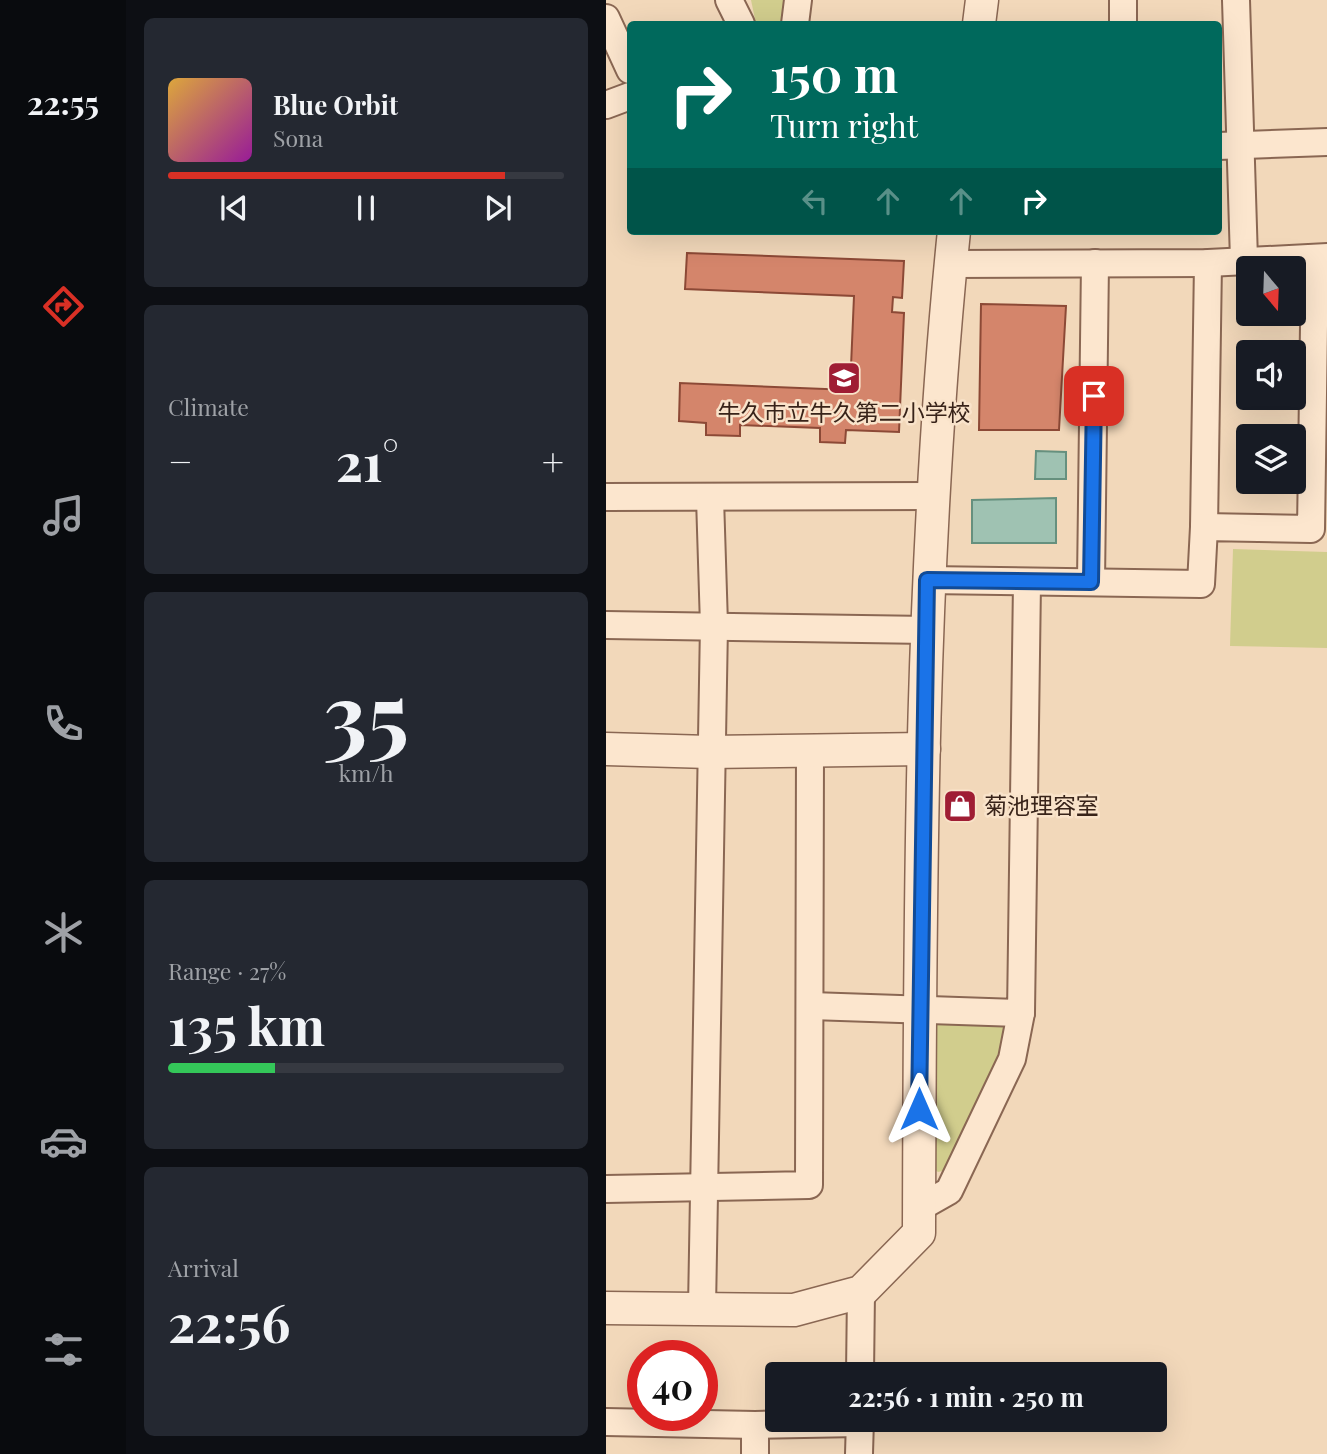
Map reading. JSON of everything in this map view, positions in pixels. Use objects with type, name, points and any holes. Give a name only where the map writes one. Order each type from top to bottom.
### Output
[{"type":"street","points":[[729,0],[740,21]]},
{"type":"street","points":[[795,21],[798,0]]},
{"type":"street","points":[[979,21],[982,0]]},
{"type":"street","points":[[1123,0],[1123,21]]},
{"type":"street","points":[[1236,0],[1229,146],[1243,256]]},
{"type":"street","points":[[606,18],[627,64]]},
{"type":"street","points":[[606,105],[627,97]]},
{"type":"street","points":[[1229,146],[1328,142]]},
{"type":"street","points":[[606,1308],[794,1310],[861,1292],[919,1233],[918,1010],[927,580],[931,496],[954,235]]},
{"type":"street","points":[[1204,527],[1319,529],[1321,258]]},
{"type":"street","points":[[950,264],[1236,261]]},
{"type":"street","points":[[1091,582],[1095,263]]},
{"type":"street","points":[[927,580],[1201,584],[1208,263]]},
{"type":"street","points":[[606,496],[931,496]]},
{"type":"street","points":[[702,1308],[709,752],[714,625],[710,498]]},
{"type":"street","points":[[919,1208],[950,1191],[1008,1069],[1021,1013],[1027,583]]},
{"type":"street","points":[[606,625],[928,630]]},
{"type":"street","points":[[606,770],[606,749],[709,752],[924,749]]},
{"type":"street","points":[[606,1189],[809,1185],[810,750]]},
{"type":"street","points":[[811,1006],[1021,1013]]},
{"type":"street","points":[[860,1362],[861,1292]]},
{"type":"street","points":[[606,1422],[765,1425]]},
{"type":"street","points":[[755,1425],[755,1454]]},
{"type":"street","points":[[859,1454],[860,1432]]},
{"type":"shaded area","points":[[751,0],[787,0],[784,21],[755,21]]},
{"type":"shaded area","points":[[1036,451],[1066,452],[1066,479],[1035,479]]},
{"type":"shaded area","points":[[1056,498],[1056,543],[972,543],[972,500]]},
{"type":"shaded area","points":[[1233,549],[1327,552],[1327,648],[1230,646]]},
{"type":"shaded area","points":[[940,1015],[1002,1017],[1008,1032],[1008,1042],[947,1170],[938,1172],[931,1167],[933,1029]]},
{"type":"building","points":[[687,253],[904,261],[902,298],[893,297],[892,312],[904,313],[899,432],[846,430],[845,443],[820,442],[820,428],[740,425],[740,436],[706,435],[706,423],[679,421],[680,383],[850,390],[854,296],[685,289]]},
{"type":"building","points":[[981,304],[1066,306],[1059,430],[979,430]]},
{"type":"place","name":"牛久市立牛久第二小学校","points":[[844,378]]},
{"type":"place","name":"菊池理容室","points":[[960,806]]},
{"type":"route","points":[[919,1109],[918,1010],[927,580],[1091,582],[1094,396]]}]
